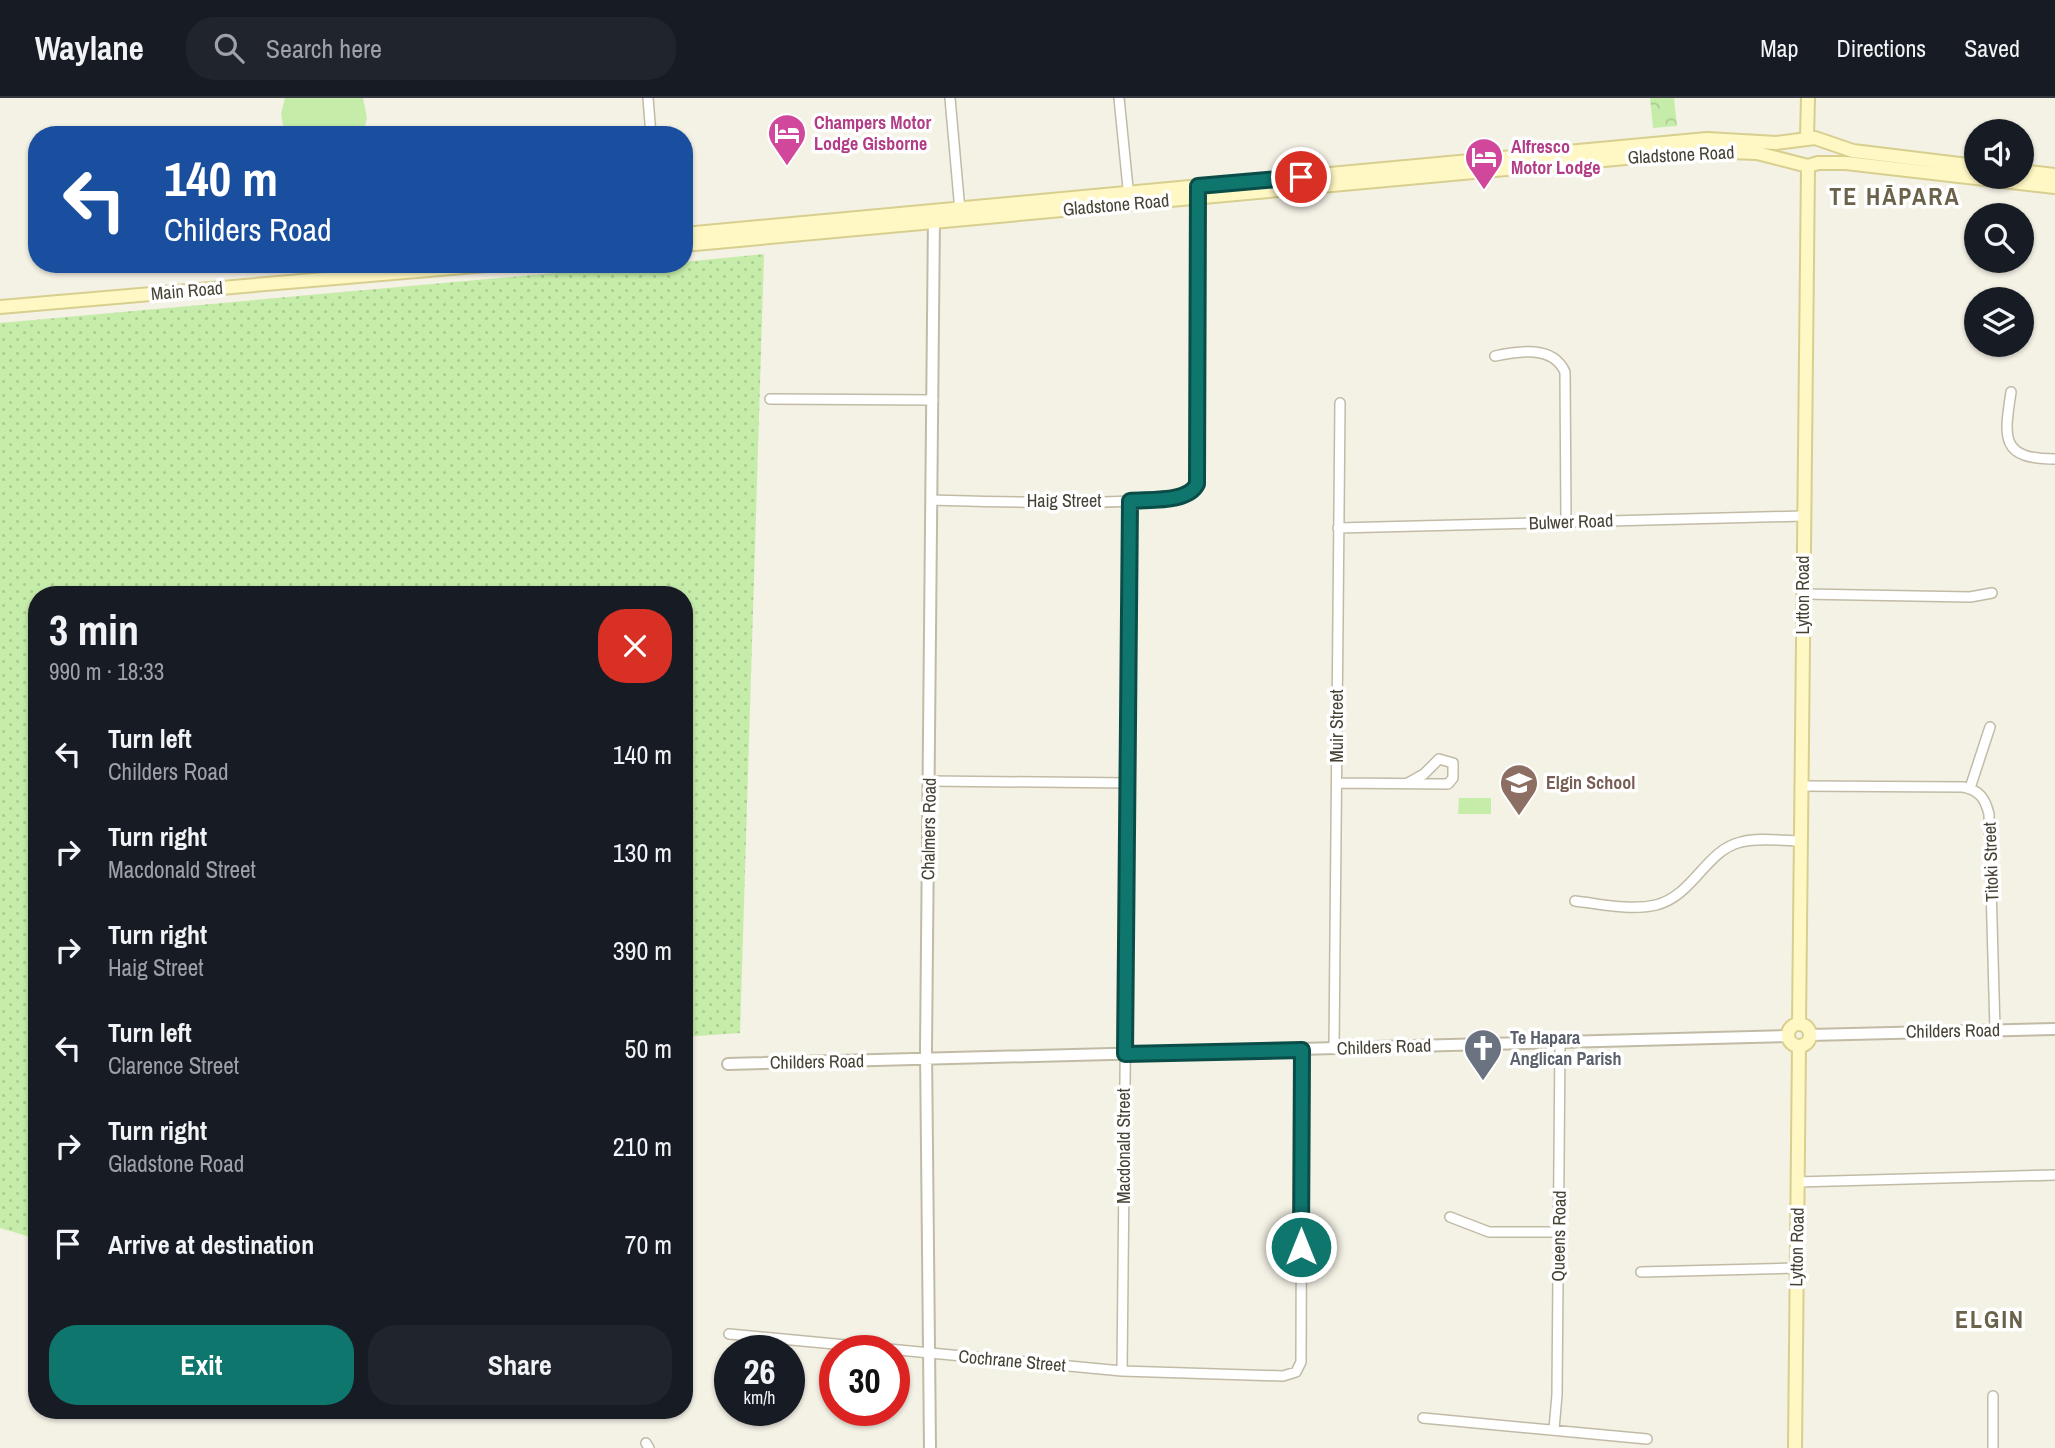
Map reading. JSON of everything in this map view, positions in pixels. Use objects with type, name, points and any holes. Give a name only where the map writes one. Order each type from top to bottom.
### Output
[{"type":"main road","points":[[1808,98],[1808,139],[1794,151],[1808,164],[1824,152],[1808,139]]},
{"type":"main road","name":"Gladstone Road","points":[[1199,192],[1707,139],[1766,143],[1808,139],[1861,153],[1964,165]]},
{"type":"main road","name":"Gladstone Road","points":[[693,233],[961,214],[1701,151],[1740,151],[1808,164],[2055,187]]},
{"type":"main road","name":"Lytton Road","points":[[1799,1024],[1808,164]]},
{"type":"main road","points":[[2034,173],[2055,175]]},
{"type":"main road","name":"Gladstone Road","points":[[693,244],[934,216]]},
{"type":"main road","name":"Main Road","points":[[0,307],[397,273]]},
{"type":"main road","points":[[1799,1024],[1808,1029],[1810,1035],[1807,1043],[1799,1046],[1790,1042],[1787,1036],[1788,1029],[1799,1024]]},
{"type":"main road","name":"Lytton Road","points":[[1795,1448],[1799,1046]]},
{"type":"street","points":[[648,98],[650,126]]},
{"type":"street","points":[[950,98],[961,214]]},
{"type":"street","points":[[1119,98],[1129,198]]},
{"type":"street","name":"Haig Street","points":[[932,500],[1130,501],[1175,497],[1194,490],[1198,478],[1199,192]]},
{"type":"street","name":"Chalmers Road","points":[[930,1448],[926,1060],[934,216]]},
{"type":"street","points":[[1494,356],[1514,352],[1544,353],[1553,356],[1565,372],[1566,522]]},
{"type":"street","points":[[2011,392],[2006,426],[2012,448],[2023,457],[2055,459]]},
{"type":"street","points":[[770,399],[933,400]]},
{"type":"street","name":"Muir Street","points":[[1334,1049],[1340,403]]},
{"type":"street","name":"Macdonald Street","points":[[1122,1371],[1130,501]]},
{"type":"street","name":"Bulwer Road","points":[[1338,528],[1803,516]]},
{"type":"street","points":[[1803,594],[1970,597],[1992,593]]},
{"type":"street","points":[[1801,786],[1970,788],[1990,727]]},
{"type":"street","points":[[1337,783],[1448,784],[1453,778],[1453,763],[1439,759],[1424,774],[1408,783]]},
{"type":"street","points":[[929,781],[1129,783]]},
{"type":"street","name":"Titoki Street","points":[[1970,788],[1984,799],[1989,814],[1996,1030]]},
{"type":"street","points":[[1575,901],[1633,906],[1657,905],[1679,894],[1732,845],[1751,841],[1801,841]]},
{"type":"street","name":"Childers Road","points":[[1810,1035],[2055,1029]]},
{"type":"street","name":"Childers Road","points":[[728,1064],[1787,1036]]},
{"type":"street","name":"Queens Road","points":[[1554,1429],[1560,1042]]},
{"type":"street","name":"Cochrane Street","points":[[729,1334],[1122,1371],[1283,1376],[1296,1372],[1301,1362],[1302,1050]]},
{"type":"street","points":[[1797,1182],[2055,1175]]},
{"type":"street","points":[[1450,1217],[1489,1232],[1559,1232]]},
{"type":"street","points":[[1641,1272],[1796,1268]]},
{"type":"street","points":[[1993,1396],[1993,1448]]},
{"type":"street","points":[[1423,1418],[1647,1439]]},
{"type":"green space","points":[[285,98],[363,98],[367,118],[365,126],[283,126],[281,114]]},
{"type":"green space","points":[[1650,98],[1674,98],[1677,126],[1653,128]]},
{"type":"green space","points":[[764,254],[740,1033],[693,1036],[693,586],[28,586],[28,1236],[0,1228],[0,323],[555,273],[693,273],[693,261]]},
{"type":"green space","points":[[1459,798],[1491,798],[1491,814],[1458,814]]},
{"type":"place","name":"Champers Motor Lodge Gisborne","points":[[787,167]]},
{"type":"place","name":"Alfresco Motor Lodge","points":[[1484,191]]},
{"type":"place","name":"Elgin School","points":[[1519,817]]},
{"type":"place","name":"Te Hapara Anglican Parish","points":[[1483,1082]]},
{"type":"district","name":"TE HĀPARA","points":[[1895,197]]},
{"type":"district","name":"ELGIN","points":[[1990,1320]]},
{"type":"route","points":[[1301,177],[1198,186],[1197,484],[1191,493],[1184,495],[1130,501],[1125,1054],[1302,1050],[1301,1247]]}]
